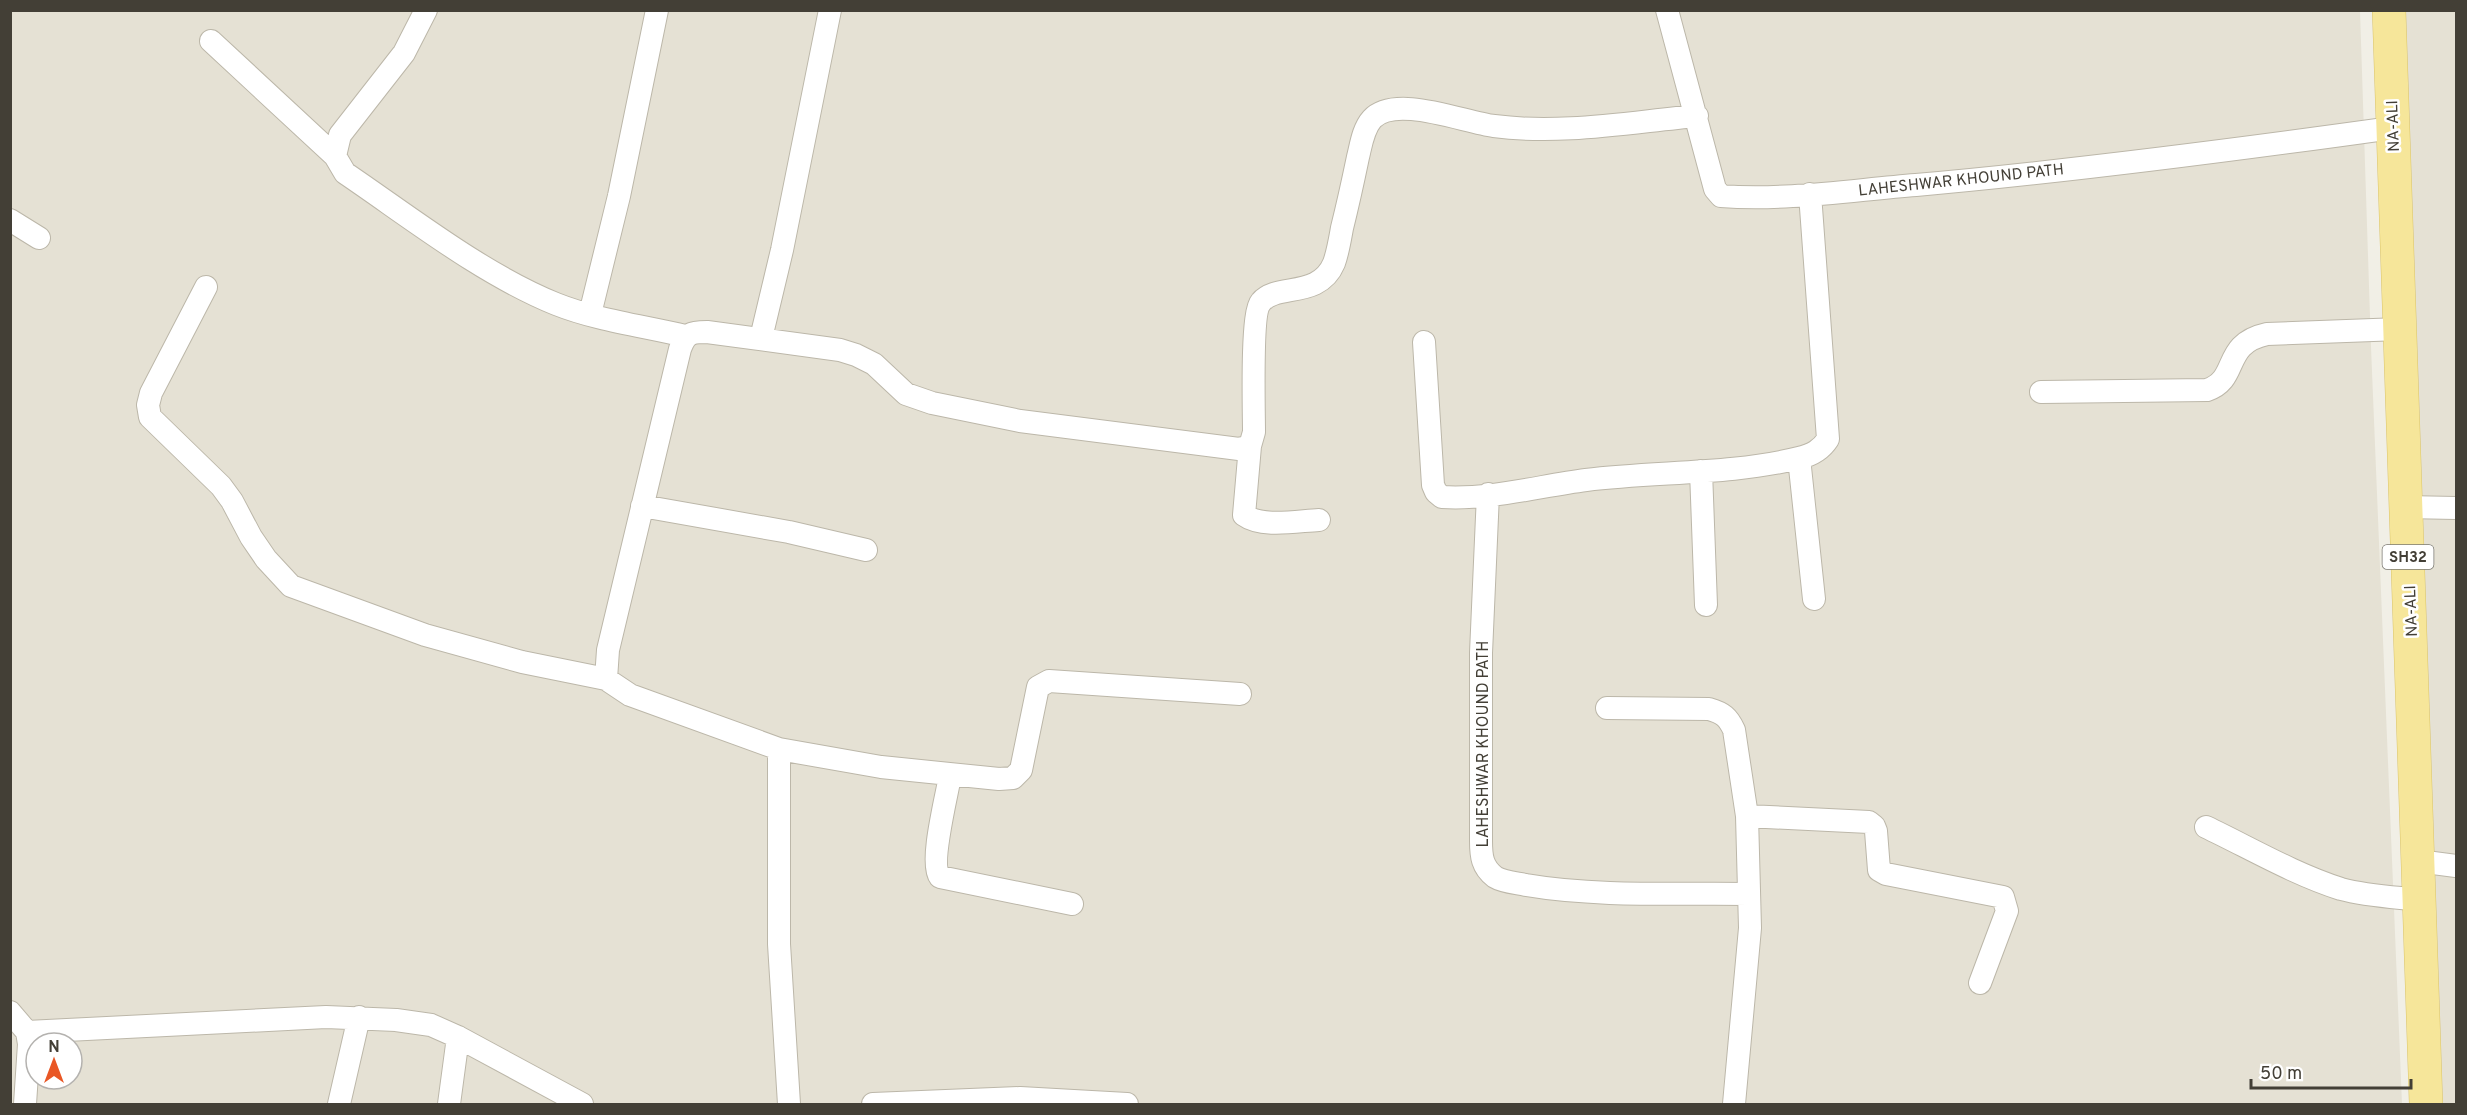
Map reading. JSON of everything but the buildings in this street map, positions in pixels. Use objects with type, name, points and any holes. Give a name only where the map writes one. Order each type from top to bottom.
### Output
[{"type":"main road","name":"NA-ALI","points":[[2389,10],[2426,1104]]},
{"type":"street","points":[[335,156],[340,135],[404,53],[426,10]]},
{"type":"street","points":[[590,314],[619,196],[657,10]]},
{"type":"street","points":[[761,338],[782,250],[830,10]]},
{"type":"street","points":[[1319,520],[1262,522],[1250,520],[1244,516],[1250,446],[1254,432],[1257,310],[1260,303],[1268,296],[1308,287],[1317,283],[1329,271],[1338,248],[1362,138],[1370,120],[1385,110],[1406,108],[1494,126],[1549,129],[1697,116],[1667,10]]},
{"type":"street","points":[[211,40],[335,156],[338,165],[345,173],[481,265],[556,304],[685,336]]},
{"type":"street","name":"LAHESHWAR KHOUND PATH","points":[[1697,116],[1715,189],[1721,196],[1739,197],[1810,194],[2008,176],[2392,128]]},
{"type":"street","points":[[1424,342],[1433,485],[1442,497],[1488,494],[1587,480],[1765,465],[1799,458],[1822,448],[1828,439],[1810,194]]},
{"type":"street","points":[[10,220],[39,238]]},
{"type":"street","points":[[206,287],[151,393],[148,405],[150,417],[221,486],[232,501],[250,537],[277,574],[291,586],[425,635],[522,662],[606,679],[630,695],[779,749],[881,768],[950,776],[1013,778],[1021,770],[1038,687],[1049,681],[1240,694]]},
{"type":"street","points":[[2041,392],[2207,390],[2222,382],[2242,344],[2249,339],[2267,334],[2400,330]]},
{"type":"street","points":[[606,679],[608,650],[680,349],[685,336],[692,332],[761,338],[856,355],[874,364],[906,394],[962,410],[1020,421],[1206,447],[1239,449],[1250,446]]},
{"type":"street","points":[[1799,458],[1814,598]]},
{"type":"street","points":[[1701,471],[1706,604]]},
{"type":"street","name":"LAHESHWAR KHOUND PATH","points":[[1488,494],[1481,653],[1481,856],[1485,867],[1497,879],[1550,889],[1584,892],[1749,894]]},
{"type":"street","points":[[642,506],[789,532],[866,550]]},
{"type":"street","points":[[2405,507],[2457,508]]},
{"type":"street","points":[[1607,708],[1709,709],[1722,713],[1729,719],[1734,730],[1747,816],[1749,894],[1748,964],[1734,1104]]},
{"type":"street","points":[[779,749],[779,944],[789,1104]]},
{"type":"street","points":[[950,776],[936,857],[936,873],[940,877],[1072,904]]},
{"type":"street","points":[[1747,816],[1869,822],[1876,831],[1879,870],[1886,874],[2003,897],[2007,911],[1980,983]]},
{"type":"street","points":[[2206,827],[2319,881],[2342,889],[2378,896],[2420,900]]},
{"type":"street","points":[[2418,861],[2457,866]]},
{"type":"street","points":[[10,1012],[26,1031]]},
{"type":"street","points":[[49,1031],[359,1017],[396,1020],[431,1025],[458,1036],[582,1104]]},
{"type":"street","points":[[339,1104],[359,1017]]},
{"type":"street","points":[[449,1104],[458,1036]]},
{"type":"street","points":[[873,1104],[1020,1101],[1127,1104]]},
{"type":"shaded area","points":[[10,11],[2360,11],[2371,347],[2402,1104],[11,1104]]},
{"type":"shaded area","points":[[2394,11],[2456,11],[2456,1104],[2434,1104]]}]
